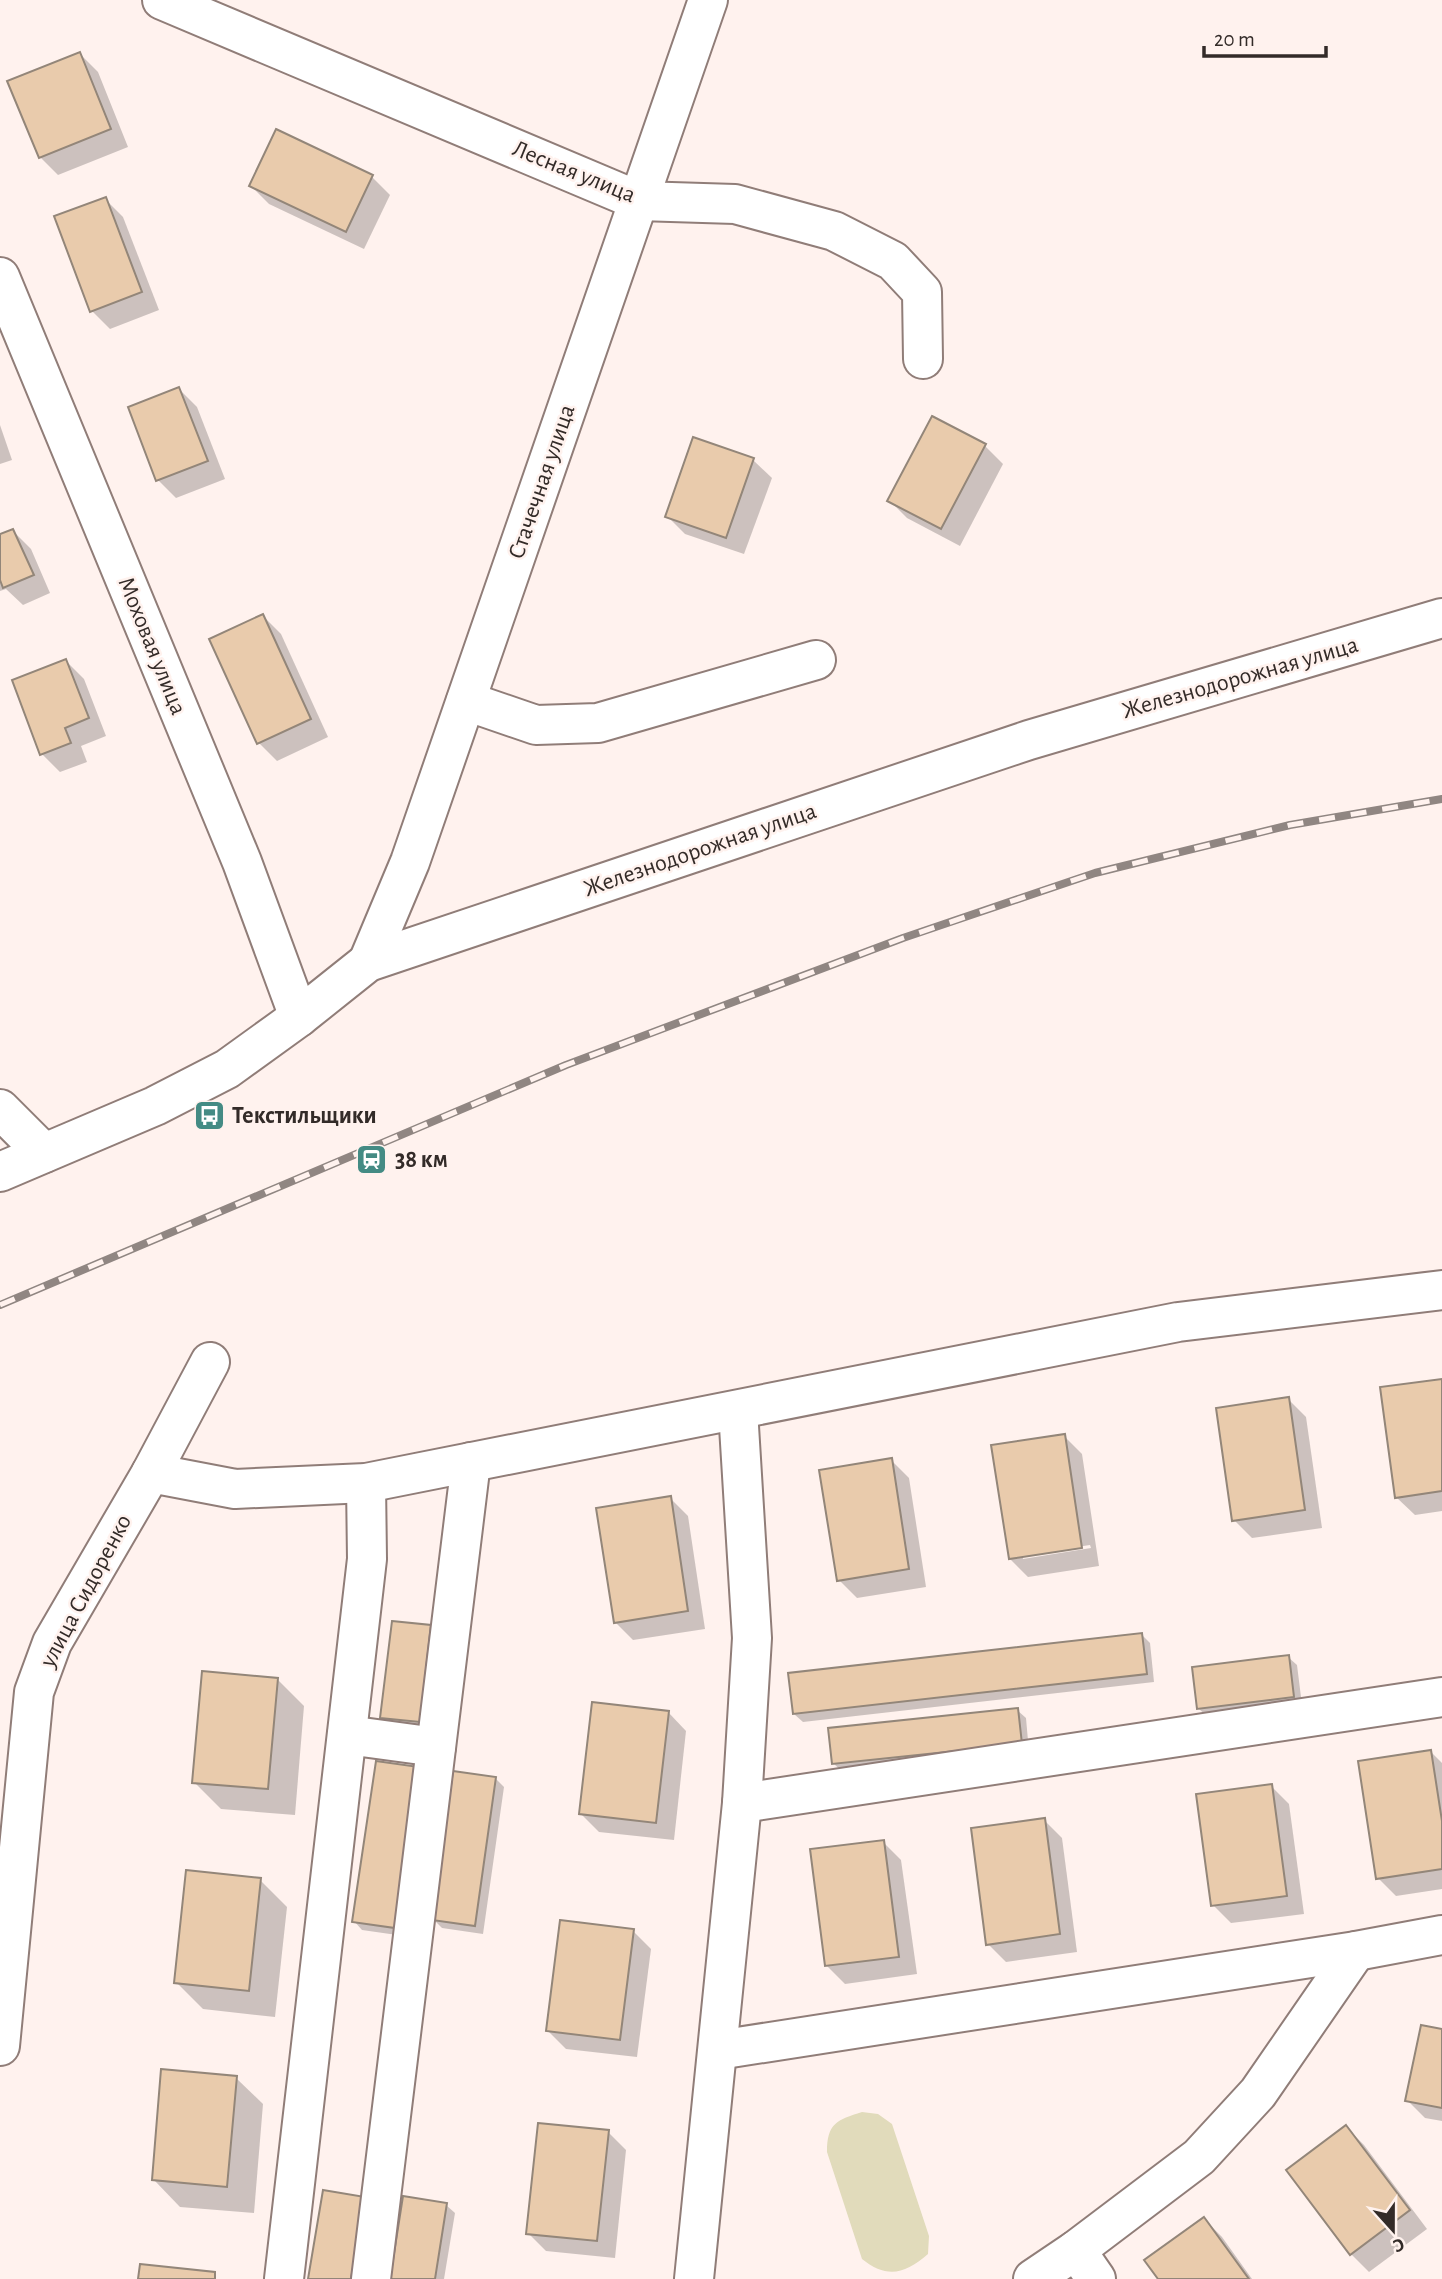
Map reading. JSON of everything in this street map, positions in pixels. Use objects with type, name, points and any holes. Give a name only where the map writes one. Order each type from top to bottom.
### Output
[{"type":"street","name":"Лесная улица","points":[[162,0],[639,201],[734,204],[834,231],[893,261],[922,292],[923,359]]},
{"type":"street","name":"Стачечная улица","points":[[368,962],[410,862],[708,0]]},
{"type":"street","name":"Моховая улица","points":[[0,277],[242,862],[299,1017]]},
{"type":"street","name":"Железнодорожная улица","points":[[0,1172],[155,1106],[227,1069],[299,1017],[368,962],[1029,740],[1442,618]]},
{"type":"street","points":[[466,701],[536,725],[598,723],[816,660]]},
{"type":"street","points":[[0,1109],[44,1153]]},
{"type":"street","points":[[151,1473],[235,1489],[366,1483],[1178,1322],[1442,1290]]},
{"type":"street","name":"улица Сидоренко","points":[[0,2046],[34,1692],[52,1643],[151,1473],[210,1362]]},
{"type":"street","points":[[694,2279],[742,1804],[752,1638],[738,1410]]},
{"type":"street","points":[[371,2279],[471,1462]]},
{"type":"street","points":[[284,2279],[367,1559],[366,1483]]},
{"type":"street","points":[[742,1804],[1442,1697]]},
{"type":"street","points":[[347,1735],[436,1747]]},
{"type":"street","points":[[718,2050],[1356,1951],[1442,1935]]},
{"type":"street","points":[[1033,2279],[1086,2264],[1199,2157],[1258,2093],[1356,1951]]},
{"type":"shaded area","points":[[862,2112],[878,2114],[892,2124],[929,2236],[928,2254],[904,2270],[896,2272],[880,2269],[862,2259],[827,2152],[829,2135],[835,2124]]},
{"type":"building","points":[[80,52],[111,129],[39,158],[7,81]]},
{"type":"building","points":[[276,129],[373,175],[346,232],[249,186]]},
{"type":"building","points":[[106,197],[142,292],[90,312],[54,216]]},
{"type":"building","points":[[179,387],[208,461],[156,481],[128,407]]},
{"type":"building","points":[[932,416],[986,444],[941,529],[887,501]]},
{"type":"building","points":[[693,437],[754,458],[726,538],[665,517]]},
{"type":"building","points":[[13,529],[34,575],[3,588],[0,580],[0,534]]},
{"type":"building","points":[[263,614],[311,719],[257,744],[209,639]]},
{"type":"building","points":[[66,659],[89,718],[65,728],[71,743],[40,755],[12,680]]},
{"type":"building","points":[[1442,1379],[1442,1491],[1395,1498],[1380,1387]]},
{"type":"building","points":[[1289,1397],[1305,1510],[1232,1521],[1216,1408]]},
{"type":"building","points":[[1065,1434],[1082,1548],[1009,1559],[991,1445]]},
{"type":"building","points":[[892,1458],[909,1569],[837,1581],[819,1470]]},
{"type":"building","points":[[671,1496],[688,1611],[614,1623],[596,1508]]},
{"type":"building","points":[[392,1621],[431,1625],[420,1722],[380,1718]]},
{"type":"building","points":[[1142,1633],[1147,1674],[793,1714],[788,1673]]},
{"type":"building","points":[[1289,1655],[1294,1697],[1197,1709],[1192,1667]]},
{"type":"building","points":[[202,1671],[278,1678],[268,1789],[192,1783]]},
{"type":"building","points":[[592,1702],[669,1711],[656,1823],[579,1814]]},
{"type":"building","points":[[1018,1708],[1022,1744],[832,1764],[828,1728]]},
{"type":"building","points":[[1431,1750],[1442,1821],[1442,1869],[1376,1879],[1358,1761]]},
{"type":"building","points":[[376,1761],[419,1767],[395,1928],[352,1922]]},
{"type":"building","points":[[453,1771],[496,1777],[475,1926],[432,1920]]},
{"type":"building","points":[[1272,1784],[1287,1896],[1211,1906],[1196,1794]]},
{"type":"building","points":[[1045,1818],[1060,1934],[986,1945],[971,1828]]},
{"type":"building","points":[[884,1840],[899,1957],[825,1966],[810,1849]]},
{"type":"building","points":[[186,1870],[261,1878],[249,1991],[174,1983]]},
{"type":"building","points":[[560,1920],[634,1929],[620,2040],[546,2031]]},
{"type":"building","points":[[1421,2025],[1442,2029],[1442,2108],[1405,2101]]},
{"type":"building","points":[[161,2069],[237,2076],[227,2187],[152,2180]]},
{"type":"building","points":[[538,2123],[609,2130],[597,2241],[526,2234]]},
{"type":"building","points":[[1346,2125],[1410,2210],[1350,2255],[1286,2170]]},
{"type":"building","points":[[323,2190],[365,2197],[351,2279],[308,2279]]},
{"type":"building","points":[[403,2196],[447,2203],[435,2279],[390,2279]]},
{"type":"building","points":[[1204,2217],[1249,2279],[1158,2279],[1144,2260]]},
{"type":"building","points":[[140,2264],[215,2272],[215,2279],[138,2279]]},
{"type":"railway","points":[[0,1305],[566,1065],[903,938],[1095,873],[1290,825],[1442,799]]},
{"type":"place","name":"Текстильщики","points":[[209,1116]]},
{"type":"place","name":"38 км","points":[[372,1160]]}]
